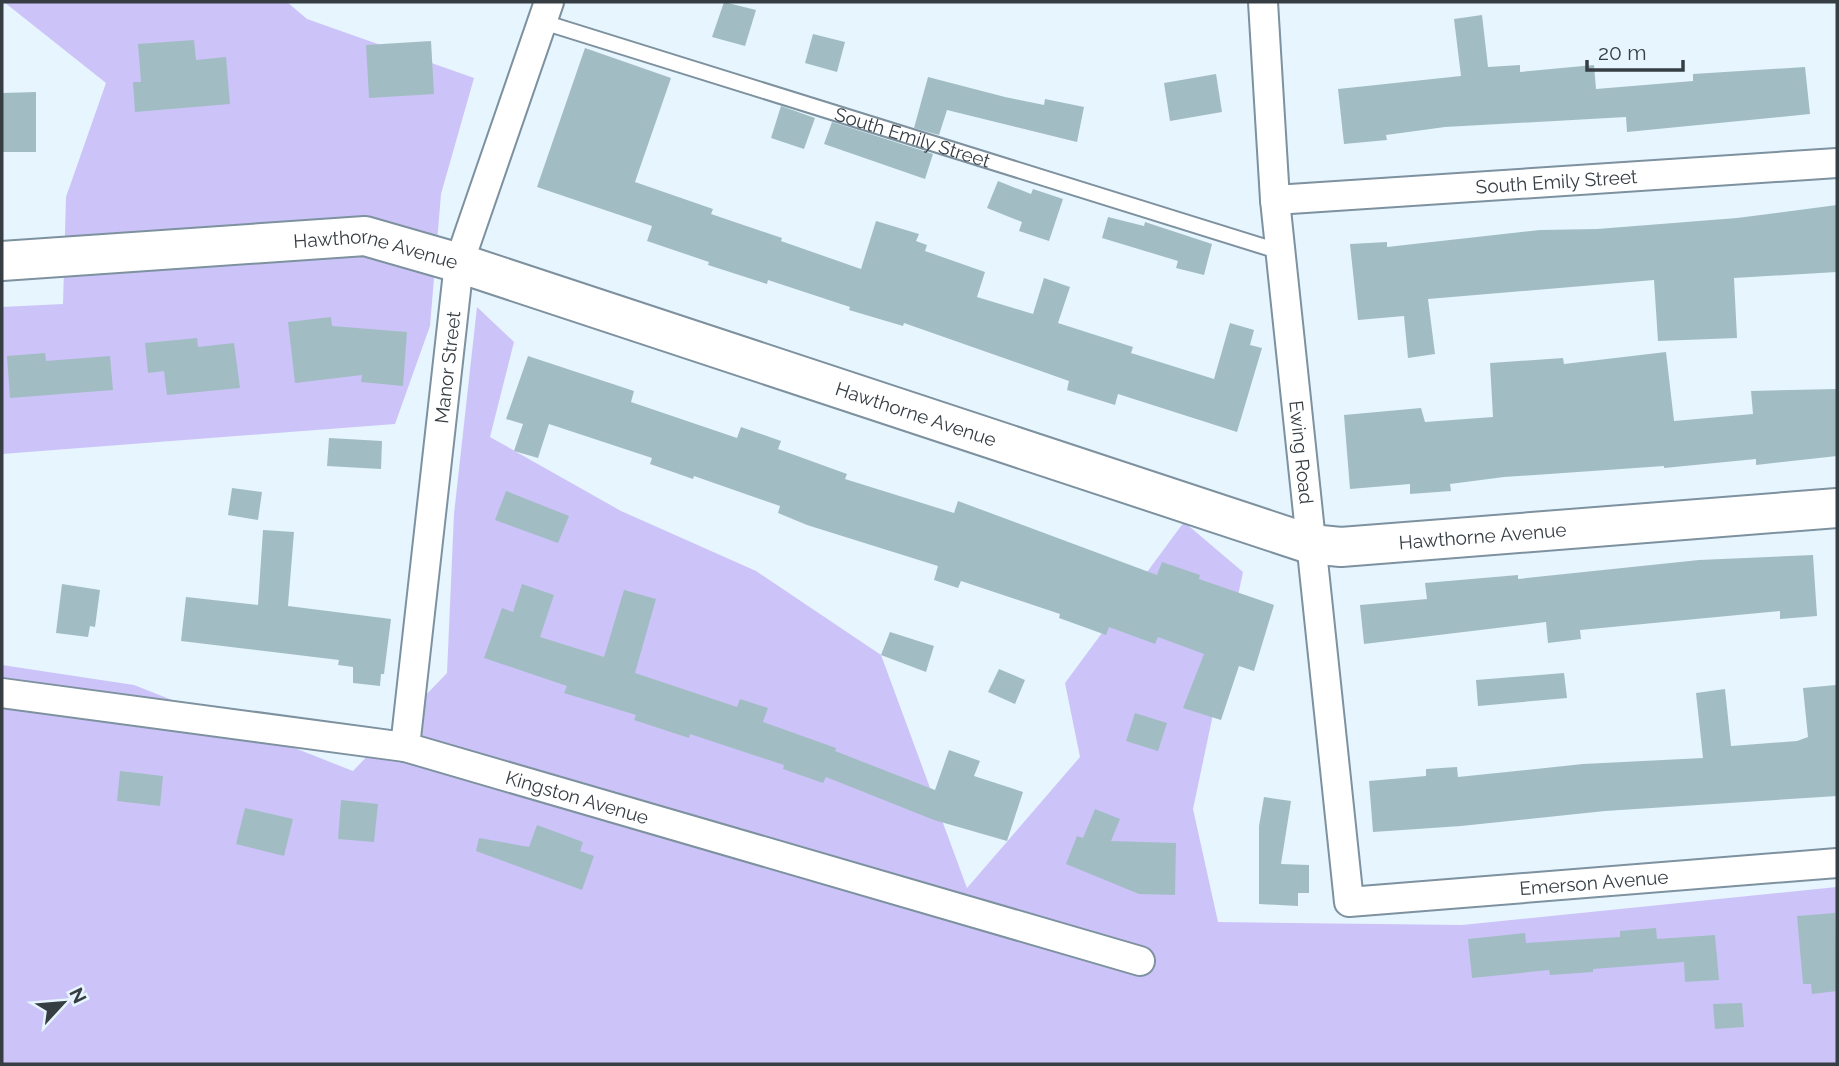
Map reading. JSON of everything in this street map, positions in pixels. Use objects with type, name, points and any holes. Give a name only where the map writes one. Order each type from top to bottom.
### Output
[{"type":"street","name":"Ewing Road","points":[[1263,2],[1275,200],[1349,902]]},
{"type":"street","name":"Manor Street","points":[[405,747],[459,263],[546,12]]},
{"type":"street","name":"South Emily Street","points":[[1275,200],[1837,163]]},
{"type":"street","name":"Hawthorne Avenue","points":[[2,261],[365,236],[459,263],[1310,544],[1341,547],[1837,508]]},
{"type":"street","name":"Kingston Avenue","points":[[2,693],[405,747],[1140,961]]},
{"type":"street","name":"Emerson Avenue","points":[[1349,902],[1837,863]]},
{"type":"lane","name":"South Emily Street","points":[[546,12],[1281,252]]},
{"type":"shaded area","points":[[4,2],[287,2],[307,19],[474,78],[441,194],[430,326],[395,424],[2,454],[2,307],[63,304],[66,197],[106,83]]},
{"type":"shaded area","points":[[477,307],[514,342],[490,437],[621,511],[756,571],[881,655],[967,888],[1080,757],[1065,683],[1184,522],[1243,572],[1193,809],[1218,922],[1462,925],[1837,887],[1837,1064],[2,1064],[2,665],[134,685],[353,771],[447,673],[454,514]]},
{"type":"building","points":[[724,2],[756,10],[745,46],[712,37]]},
{"type":"building","points":[[1482,15],[1488,67],[1520,65],[1520,72],[1594,65],[1596,89],[1693,81],[1693,74],[1805,67],[1810,114],[1627,132],[1626,117],[1445,127],[1386,135],[1387,140],[1344,144],[1338,89],[1461,76],[1454,19]]},
{"type":"building","points":[[813,34],[845,42],[837,72],[805,63]]},
{"type":"building","points":[[194,40],[196,60],[226,57],[230,104],[135,112],[133,82],[141,82],[138,44]]},
{"type":"building","points":[[431,41],[434,94],[369,98],[366,45]]},
{"type":"building","points":[[585,48],[671,78],[635,182],[713,209],[711,214],[861,269],[876,221],[919,234],[916,241],[927,245],[925,251],[985,272],[977,297],[1033,314],[1044,278],[1070,287],[1058,323],[1133,347],[1131,353],[1214,379],[1230,323],[1254,330],[1250,345],[1262,348],[1237,432],[1118,394],[1115,405],[1067,390],[1069,381],[904,323],[903,326],[849,310],[850,307],[768,280],[767,284],[708,265],[709,262],[647,241],[652,226],[537,187]]},
{"type":"building","points":[[1216,74],[1222,112],[1170,121],[1164,83]]},
{"type":"building","points":[[928,77],[1044,105],[1045,99],[1084,107],[1077,142],[947,110],[939,135],[914,128]]},
{"type":"building","points":[[36,92],[36,152],[2,152],[2,93]]},
{"type":"building","points":[[781,106],[815,118],[804,149],[771,138]]},
{"type":"building","points":[[832,122],[933,154],[925,179],[824,144]]},
{"type":"building","points":[[998,181],[1031,194],[1033,189],[1063,199],[1049,241],[1019,231],[1022,222],[987,208]]},
{"type":"building","points":[[1837,205],[1837,272],[1734,278],[1737,338],[1658,341],[1654,280],[1428,299],[1435,354],[1408,358],[1404,316],[1358,320],[1350,244],[1387,242],[1387,247],[1540,230],[1597,229],[1737,218]]},
{"type":"building","points":[[1108,217],[1144,226],[1145,222],[1212,244],[1204,275],[1176,268],[1178,261],[1102,238]]},
{"type":"building","points":[[331,317],[332,326],[407,332],[403,386],[361,382],[362,375],[295,383],[288,322]]},
{"type":"building","points":[[197,338],[198,347],[234,343],[240,388],[167,395],[164,371],[148,373],[145,343]]},
{"type":"building","points":[[1666,352],[1674,421],[1753,414],[1751,391],[1837,389],[1837,456],[1756,465],[1756,459],[1664,468],[1504,477],[1450,484],[1451,491],[1410,494],[1410,484],[1350,489],[1344,415],[1421,408],[1425,422],[1493,417],[1490,363],[1563,358],[1564,364]]},
{"type":"building","points":[[45,353],[46,361],[110,356],[113,390],[10,398],[7,356]]},
{"type":"building","points":[[528,356],[634,391],[631,402],[737,438],[741,427],[781,441],[778,449],[847,474],[845,479],[954,513],[958,501],[1157,575],[1162,562],[1200,575],[1199,579],[1274,605],[1254,671],[1239,666],[1221,720],[1183,708],[1204,654],[1158,637],[1155,644],[1109,627],[1106,635],[1059,618],[1060,614],[961,581],[958,588],[934,580],[938,566],[807,525],[778,513],[780,506],[694,476],[693,479],[650,464],[652,458],[549,424],[538,458],[514,451],[523,424],[506,419]]},
{"type":"building","points":[[329,438],[382,441],[381,469],[327,466]]},
{"type":"building","points":[[232,488],[262,492],[258,520],[228,515]]},
{"type":"building","points":[[506,491],[569,516],[558,543],[495,520]]},
{"type":"building","points":[[263,530],[294,532],[288,606],[391,619],[380,686],[353,683],[353,667],[338,665],[339,660],[181,641],[186,597],[258,605]]},
{"type":"building","points":[[1813,555],[1817,616],[1780,619],[1780,611],[1580,630],[1581,639],[1548,643],[1546,622],[1364,644],[1360,605],[1427,599],[1425,583],[1518,575],[1518,579],[1699,560]]},
{"type":"building","points":[[62,584],[100,590],[95,627],[90,626],[88,637],[56,633]]},
{"type":"building","points":[[522,584],[554,595],[540,637],[604,657],[624,590],[656,599],[635,673],[737,707],[740,699],[768,708],[763,722],[836,748],[835,751],[935,790],[949,750],[980,761],[974,776],[1023,792],[1007,841],[934,820],[826,777],[823,783],[783,769],[784,765],[690,734],[689,738],[634,720],[636,715],[564,693],[567,686],[484,658],[502,608],[513,612]]},
{"type":"building","points":[[890,632],[934,646],[926,672],[881,655]]},
{"type":"building","points":[[999,669],[1025,680],[1015,704],[988,692]]},
{"type":"building","points":[[1564,673],[1567,698],[1478,706],[1476,680]]},
{"type":"building","points":[[1836,685],[1837,796],[1605,811],[1373,832],[1369,781],[1426,776],[1426,769],[1457,767],[1458,777],[1583,764],[1703,758],[1696,693],[1725,689],[1731,746],[1797,741],[1808,737],[1803,688]]},
{"type":"building","points":[[1135,713],[1167,723],[1158,751],[1126,741]]},
{"type":"building","points":[[120,771],[163,776],[160,806],[117,801]]},
{"type":"building","points":[[1264,797],[1291,801],[1281,864],[1309,865],[1309,893],[1298,893],[1298,906],[1259,904],[1259,826]]},
{"type":"building","points":[[341,800],[378,804],[374,842],[338,839]]},
{"type":"building","points":[[245,808],[293,819],[284,856],[236,844]]},
{"type":"building","points":[[1095,809],[1120,819],[1111,841],[1176,843],[1175,895],[1139,894],[1066,864],[1077,836],[1083,838]]},
{"type":"building","points":[[537,825],[583,842],[580,851],[594,856],[582,890],[476,851],[479,838],[529,847]]},
{"type":"building","points":[[1835,913],[1837,991],[1812,994],[1811,984],[1803,984],[1797,916]]},
{"type":"building","points":[[1656,928],[1657,939],[1715,935],[1719,980],[1685,982],[1684,962],[1593,969],[1593,972],[1550,975],[1549,970],[1472,978],[1468,939],[1525,933],[1526,943],[1620,937],[1620,931]]},
{"type":"building","points":[[1742,1003],[1744,1027],[1715,1029],[1713,1004]]}]
